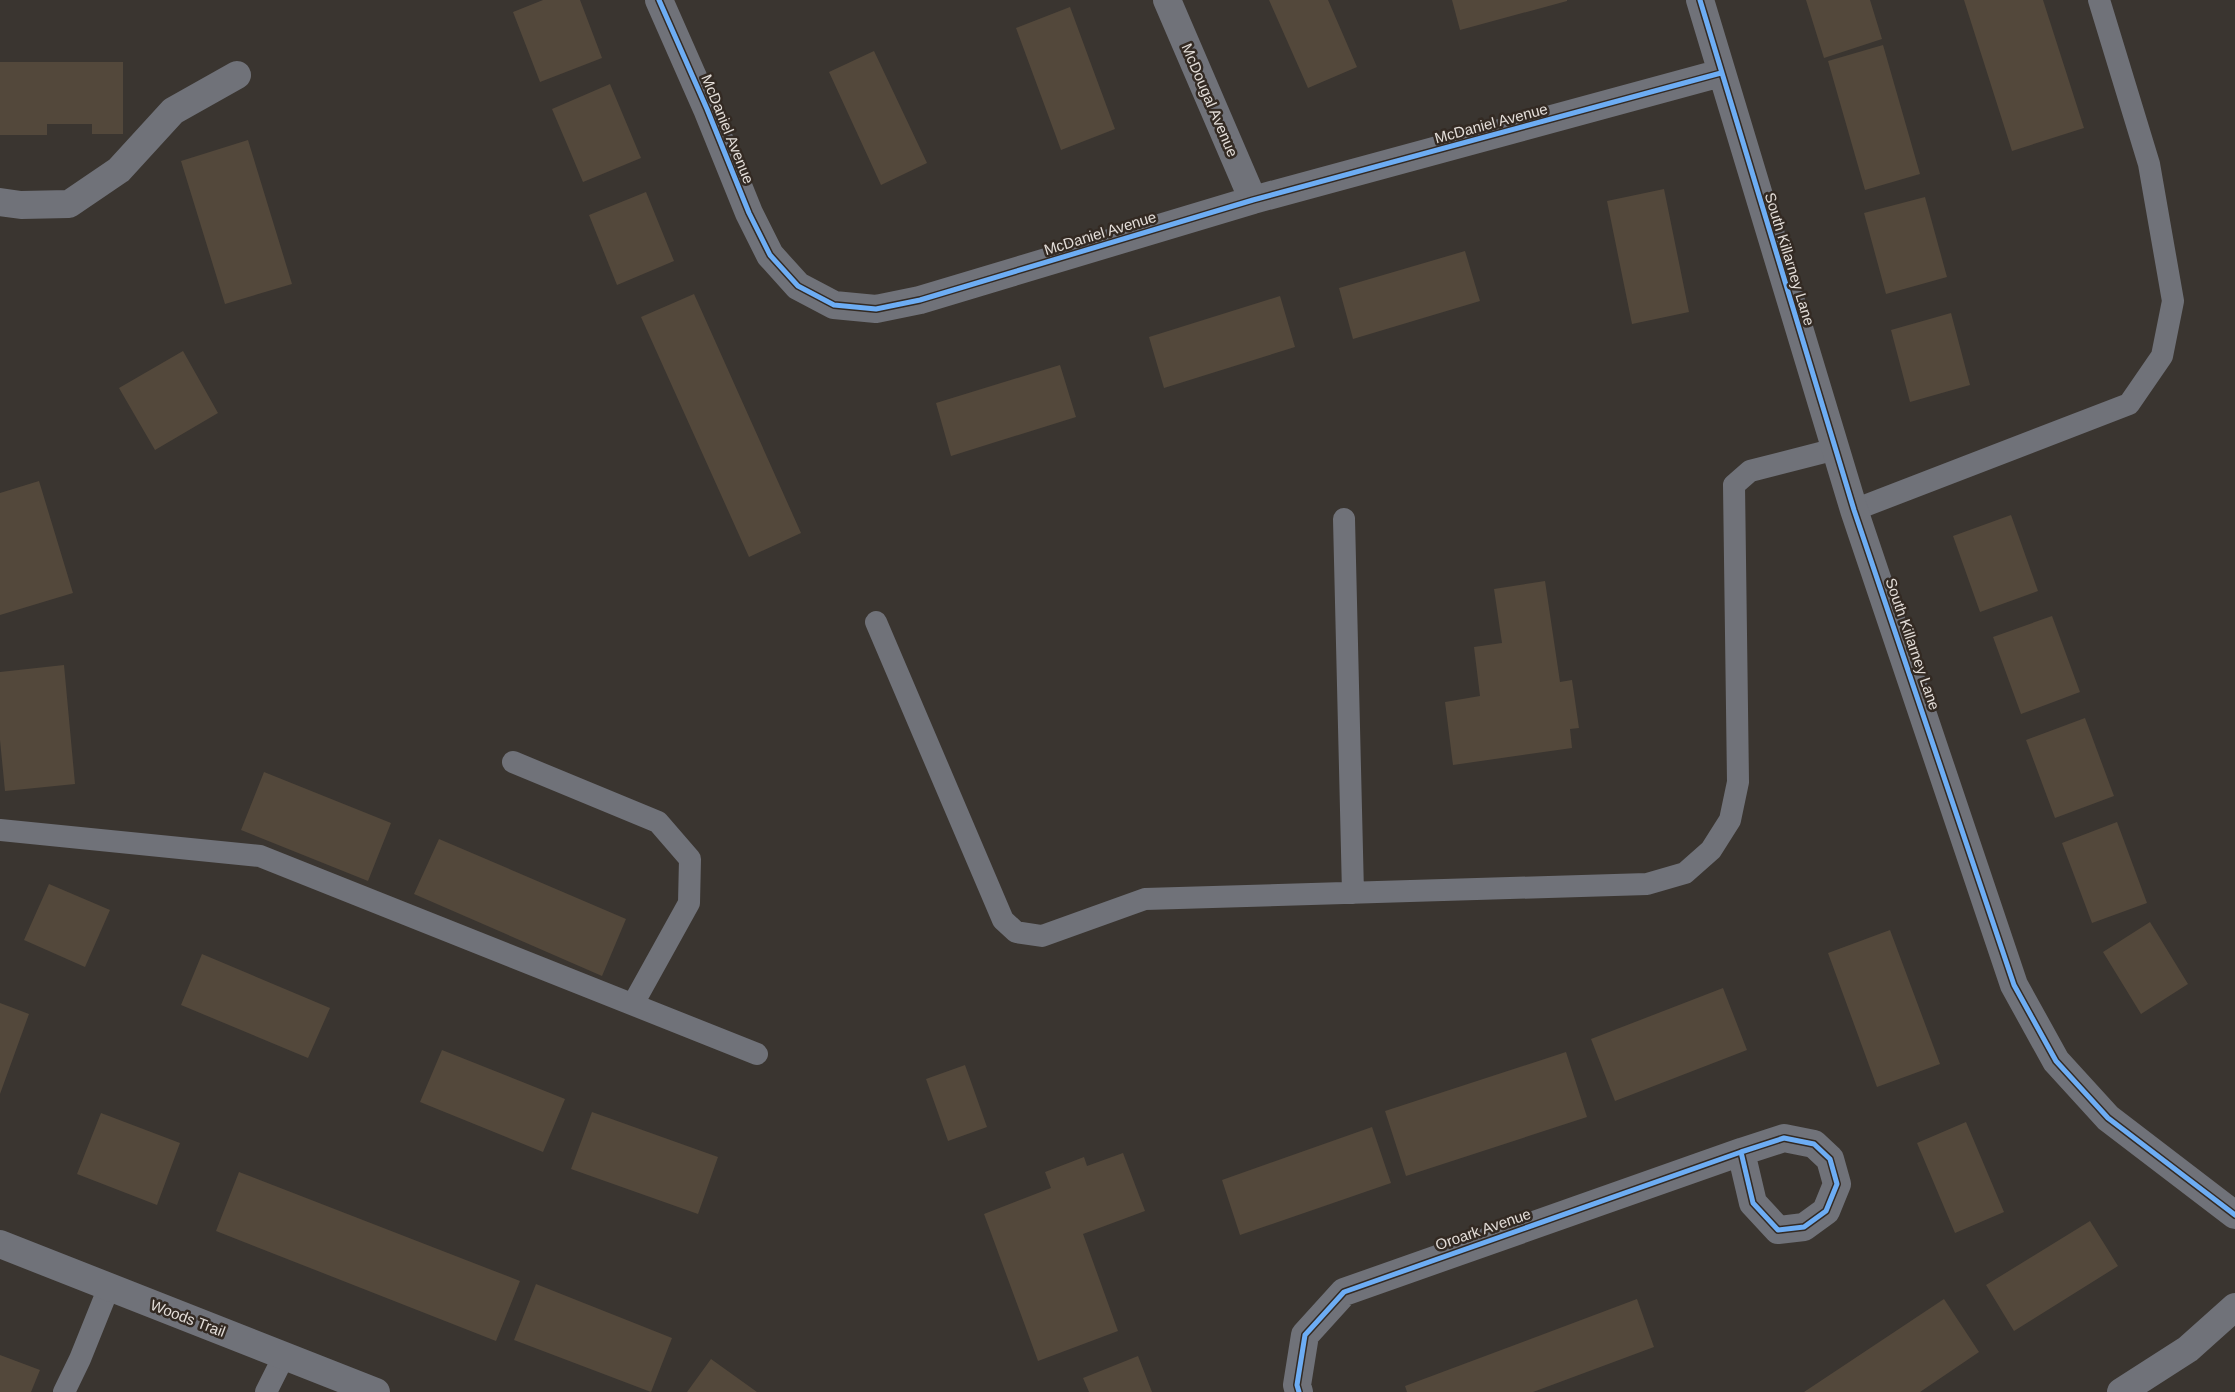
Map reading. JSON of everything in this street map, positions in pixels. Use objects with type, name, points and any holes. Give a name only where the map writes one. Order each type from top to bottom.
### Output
[{"type":"street","name":"McDaniel Avenue","points":[[659,0],[707,109],[749,213],[770,255],[798,286],[834,305],[876,309],[920,300],[1253,200],[1721,73]]},
{"type":"street","name":"McDougal Avenue","points":[[1167,0],[1253,200]]},
{"type":"street","name":"South Killarney Lane","points":[[1700,0],[1854,510],[2014,984],[2056,1061],[2108,1118],[2235,1215]]},
{"type":"street","points":[[0,202],[21,205],[69,204],[119,170],[173,111],[237,75]]},
{"type":"street","name":"Oroark Avenue","points":[[1299,1392],[1297,1385],[1305,1335],[1344,1292],[1741,1152]]},
{"type":"street","name":"Woods Trail","points":[[0,1244],[376,1392]]},
{"type":"street","points":[[2121,1392],[2188,1349],[2235,1307]]},
{"type":"lane","points":[[1854,510],[2129,404],[2162,356],[2173,300],[2149,164],[2099,0]]},
{"type":"lane","points":[[876,622],[1003,920],[1016,932],[1042,936],[1145,899],[1647,884],[1685,873],[1711,850],[1730,820],[1738,782],[1734,485],[1750,471],[1836,449]]},
{"type":"lane","points":[[1344,519],[1353,892]]},
{"type":"lane","points":[[513,762],[658,822],[690,859],[689,903],[633,1004]]},
{"type":"lane","points":[[0,830],[260,856],[757,1054]]},
{"type":"lane","points":[[64,1392],[80,1359],[108,1287]]},
{"type":"lane","points":[[266,1392],[284,1356]]},
{"type":"building","points":[[543,0],[580,0],[602,58],[540,82],[513,12]]},
{"type":"building","points":[[1269,0],[1328,0],[1357,67],[1308,88]]},
{"type":"building","points":[[1452,0],[1567,0],[1567,1],[1460,30]]},
{"type":"building","points":[[1806,0],[1870,0],[1882,39],[1824,58]]},
{"type":"building","points":[[1964,0],[2043,0],[2084,128],[2012,151]]},
{"type":"building","points":[[1070,7],[1115,129],[1061,150],[1016,28]]},
{"type":"building","points":[[1883,45],[1920,174],[1865,190],[1828,61]]},
{"type":"building","points":[[874,51],[927,163],[881,185],[829,72]]},
{"type":"building","points":[[0,62],[123,62],[123,134],[92,134],[92,124],[47,124],[47,135],[0,135]]},
{"type":"building","points":[[610,84],[641,158],[583,182],[552,109]]},
{"type":"building","points":[[248,140],[292,284],[225,304],[181,161]]},
{"type":"building","points":[[1664,189],[1689,312],[1632,324],[1607,201]]},
{"type":"building","points":[[646,192],[674,261],[617,285],[589,215]]},
{"type":"building","points":[[1925,197],[1947,277],[1886,294],[1864,213]]},
{"type":"building","points":[[1465,251],[1480,301],[1353,339],[1339,288]]},
{"type":"building","points":[[694,294],[801,533],[749,557],[641,317]]},
{"type":"building","points":[[1280,296],[1295,347],[1164,388],[1149,337]]},
{"type":"building","points":[[1951,313],[1970,385],[1910,402],[1891,330]]},
{"type":"building","points":[[183,351],[218,413],[155,450],[119,388]]},
{"type":"building","points":[[1060,365],[1076,417],[951,456],[936,403]]},
{"type":"building","points":[[39,481],[73,593],[0,615],[0,493]]},
{"type":"building","points":[[2011,515],[2038,591],[1980,612],[1953,536]]},
{"type":"building","points":[[1545,581],[1560,682],[1572,680],[1579,728],[1570,729],[1572,748],[1453,765],[1445,702],[1480,696],[1474,647],[1502,643],[1494,589]]},
{"type":"building","points":[[2052,616],[2080,692],[2021,714],[1993,637]]},
{"type":"building","points":[[64,665],[75,784],[5,791],[0,740],[0,672]]},
{"type":"building","points":[[2085,718],[2114,796],[2055,818],[2026,740]]},
{"type":"building","points":[[264,772],[391,823],[368,881],[241,830]]},
{"type":"building","points":[[2117,822],[2147,903],[2092,923],[2062,843]]},
{"type":"building","points":[[439,839],[626,919],[602,976],[414,894]]},
{"type":"building","points":[[49,884],[110,910],[85,967],[24,940]]},
{"type":"building","points":[[2150,922],[2188,984],[2141,1014],[2103,952]]},
{"type":"building","points":[[1890,930],[1940,1064],[1877,1087],[1828,953]]},
{"type":"building","points":[[202,954],[330,1008],[308,1058],[181,1005]]},
{"type":"building","points":[[1723,988],[1747,1050],[1615,1101],[1591,1039]]},
{"type":"building","points":[[0,1003],[29,1014],[0,1094]]},
{"type":"building","points":[[442,1050],[565,1099],[543,1152],[420,1102]]},
{"type":"building","points":[[1566,1052],[1587,1117],[1406,1176],[1385,1111]]},
{"type":"building","points":[[965,1065],[987,1127],[948,1141],[926,1079]]},
{"type":"building","points":[[592,1112],[718,1157],[698,1214],[571,1169]]},
{"type":"building","points":[[101,1113],[180,1143],[157,1205],[77,1174]]},
{"type":"building","points":[[1966,1122],[2004,1212],[1955,1233],[1917,1143]]},
{"type":"building","points":[[1372,1127],[1391,1183],[1240,1235],[1222,1180]]},
{"type":"building","points":[[1123,1153],[1145,1211],[1083,1234],[1118,1331],[1038,1361],[984,1214],[1051,1188],[1045,1172],[1084,1157],[1087,1166]]},
{"type":"building","points":[[239,1172],[520,1281],[496,1341],[216,1231]]},
{"type":"building","points":[[2090,1221],[2118,1266],[2014,1331],[1986,1285]]},
{"type":"building","points":[[536,1284],[672,1338],[651,1392],[514,1340]]},
{"type":"building","points":[[1637,1299],[1654,1347],[1533,1392],[1407,1392],[1405,1386]]},
{"type":"building","points":[[1944,1299],[1979,1352],[1920,1392],[1804,1392]]},
{"type":"building","points":[[0,1355],[40,1370],[31,1392],[0,1392]]},
{"type":"building","points":[[1138,1356],[1152,1392],[1089,1392],[1083,1378]]},
{"type":"building","points":[[711,1359],[757,1392],[687,1392]]},
{"type":"cycle path","points":[[659,0],[707,109],[749,213],[770,255],[798,286],[834,305],[876,309],[920,300],[1253,200],[1721,73]]},
{"type":"cycle path","points":[[1700,0],[1854,510],[2014,985],[2056,1061],[2108,1118],[2235,1215]]},
{"type":"cycle path","points":[[1299,1392],[1297,1385],[1305,1335],[1344,1292],[1741,1152],[1784,1138],[1814,1144],[1830,1159],[1837,1184],[1826,1211],[1804,1227],[1778,1230],[1753,1203],[1741,1152]]}]
